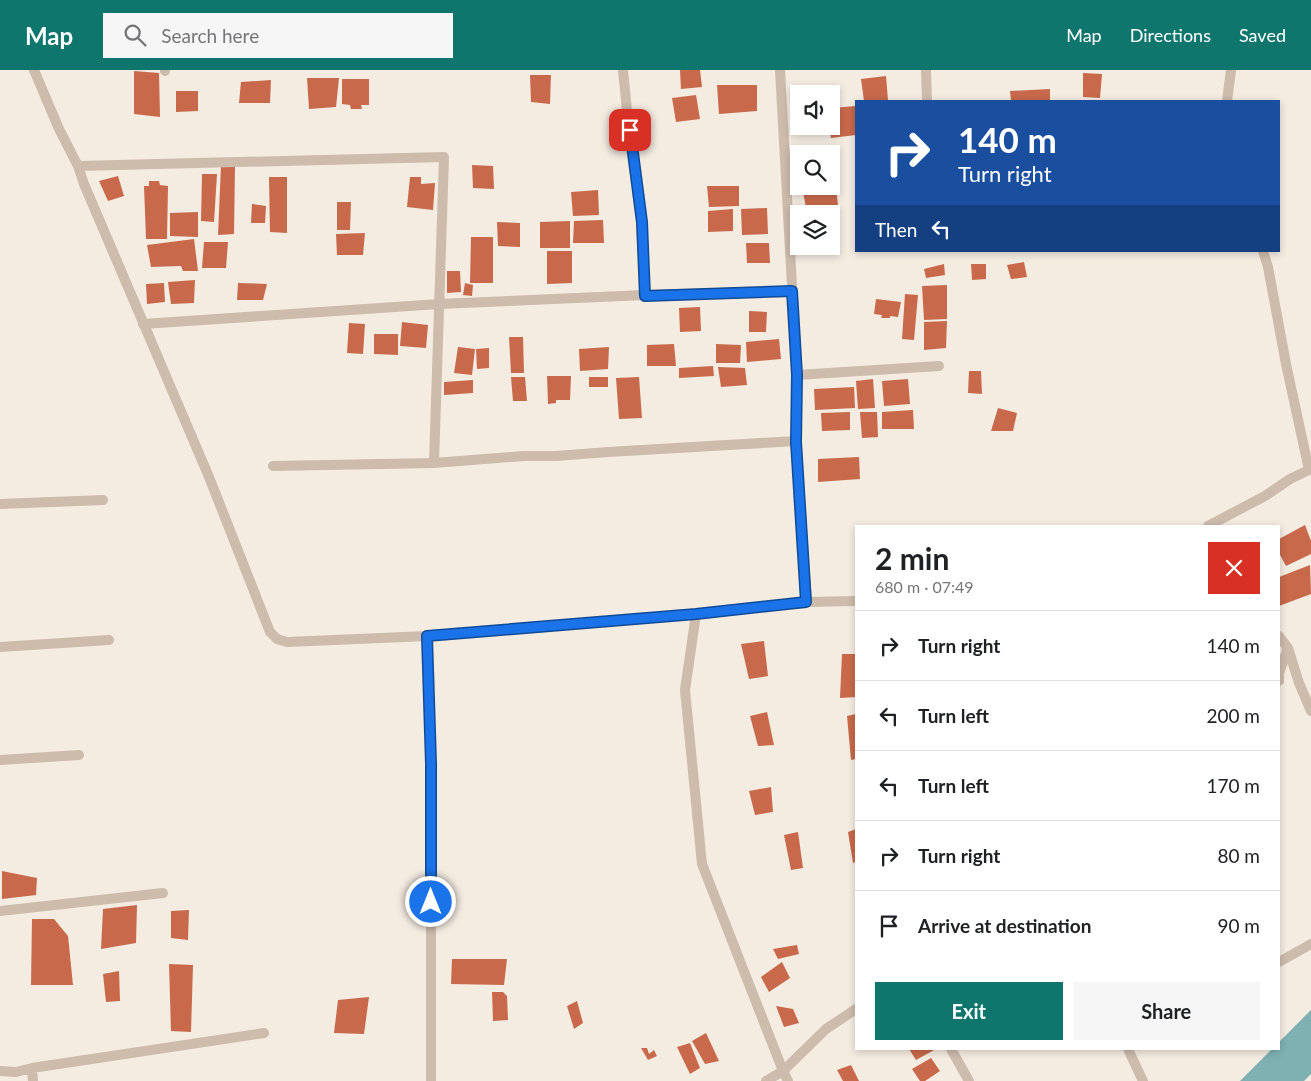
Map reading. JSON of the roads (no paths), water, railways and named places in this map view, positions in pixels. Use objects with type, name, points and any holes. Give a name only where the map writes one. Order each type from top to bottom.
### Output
[{"type":"street","points":[[34,70],[78,166],[209,477],[270,632],[278,639],[287,642],[427,636],[696,614],[806,602],[855,601]]},
{"type":"street","points":[[624,70],[627,111],[642,222],[645,296]]},
{"type":"street","points":[[780,70],[797,375],[796,442],[806,602]]},
{"type":"street","points":[[926,70],[927,100]]},
{"type":"street","points":[[1227,100],[1231,70]]},
{"type":"street","points":[[78,166],[444,157],[434,463]]},
{"type":"street","points":[[1210,525],[1265,496],[1310,469],[1263,252]]},
{"type":"street","points":[[143,324],[439,304],[792,291]]},
{"type":"street","points":[[797,375],[939,366]]},
{"type":"street","points":[[273,466],[434,463],[524,456],[556,456],[796,442]]},
{"type":"street","points":[[0,504],[103,500]]},
{"type":"street","points":[[696,614],[685,690],[702,864],[788,1081]]},
{"type":"street","points":[[427,636],[431,764],[431,1081]]},
{"type":"street","points":[[1280,637],[1288,648],[1311,712]]},
{"type":"street","points":[[0,647],[110,640]]},
{"type":"street","points":[[1280,670],[1288,648]]},
{"type":"street","points":[[0,760],[79,755]]},
{"type":"street","points":[[0,911],[163,893]]},
{"type":"street","points":[[1280,961],[1311,944]]},
{"type":"street","points":[[766,1081],[783,1070],[826,1029],[855,1011]]},
{"type":"street","points":[[0,1071],[16,1072],[264,1033]]},
{"type":"street","points":[[952,1050],[969,1081]]},
{"type":"street","points":[[1128,1050],[1144,1081]]},
{"type":"street","points":[[32,1068],[33,1081]]},
{"type":"water","points":[[1311,1010],[1311,1074],[1304,1081],[1240,1081],[1271,1050],[1280,1050],[1280,1041]]}]
